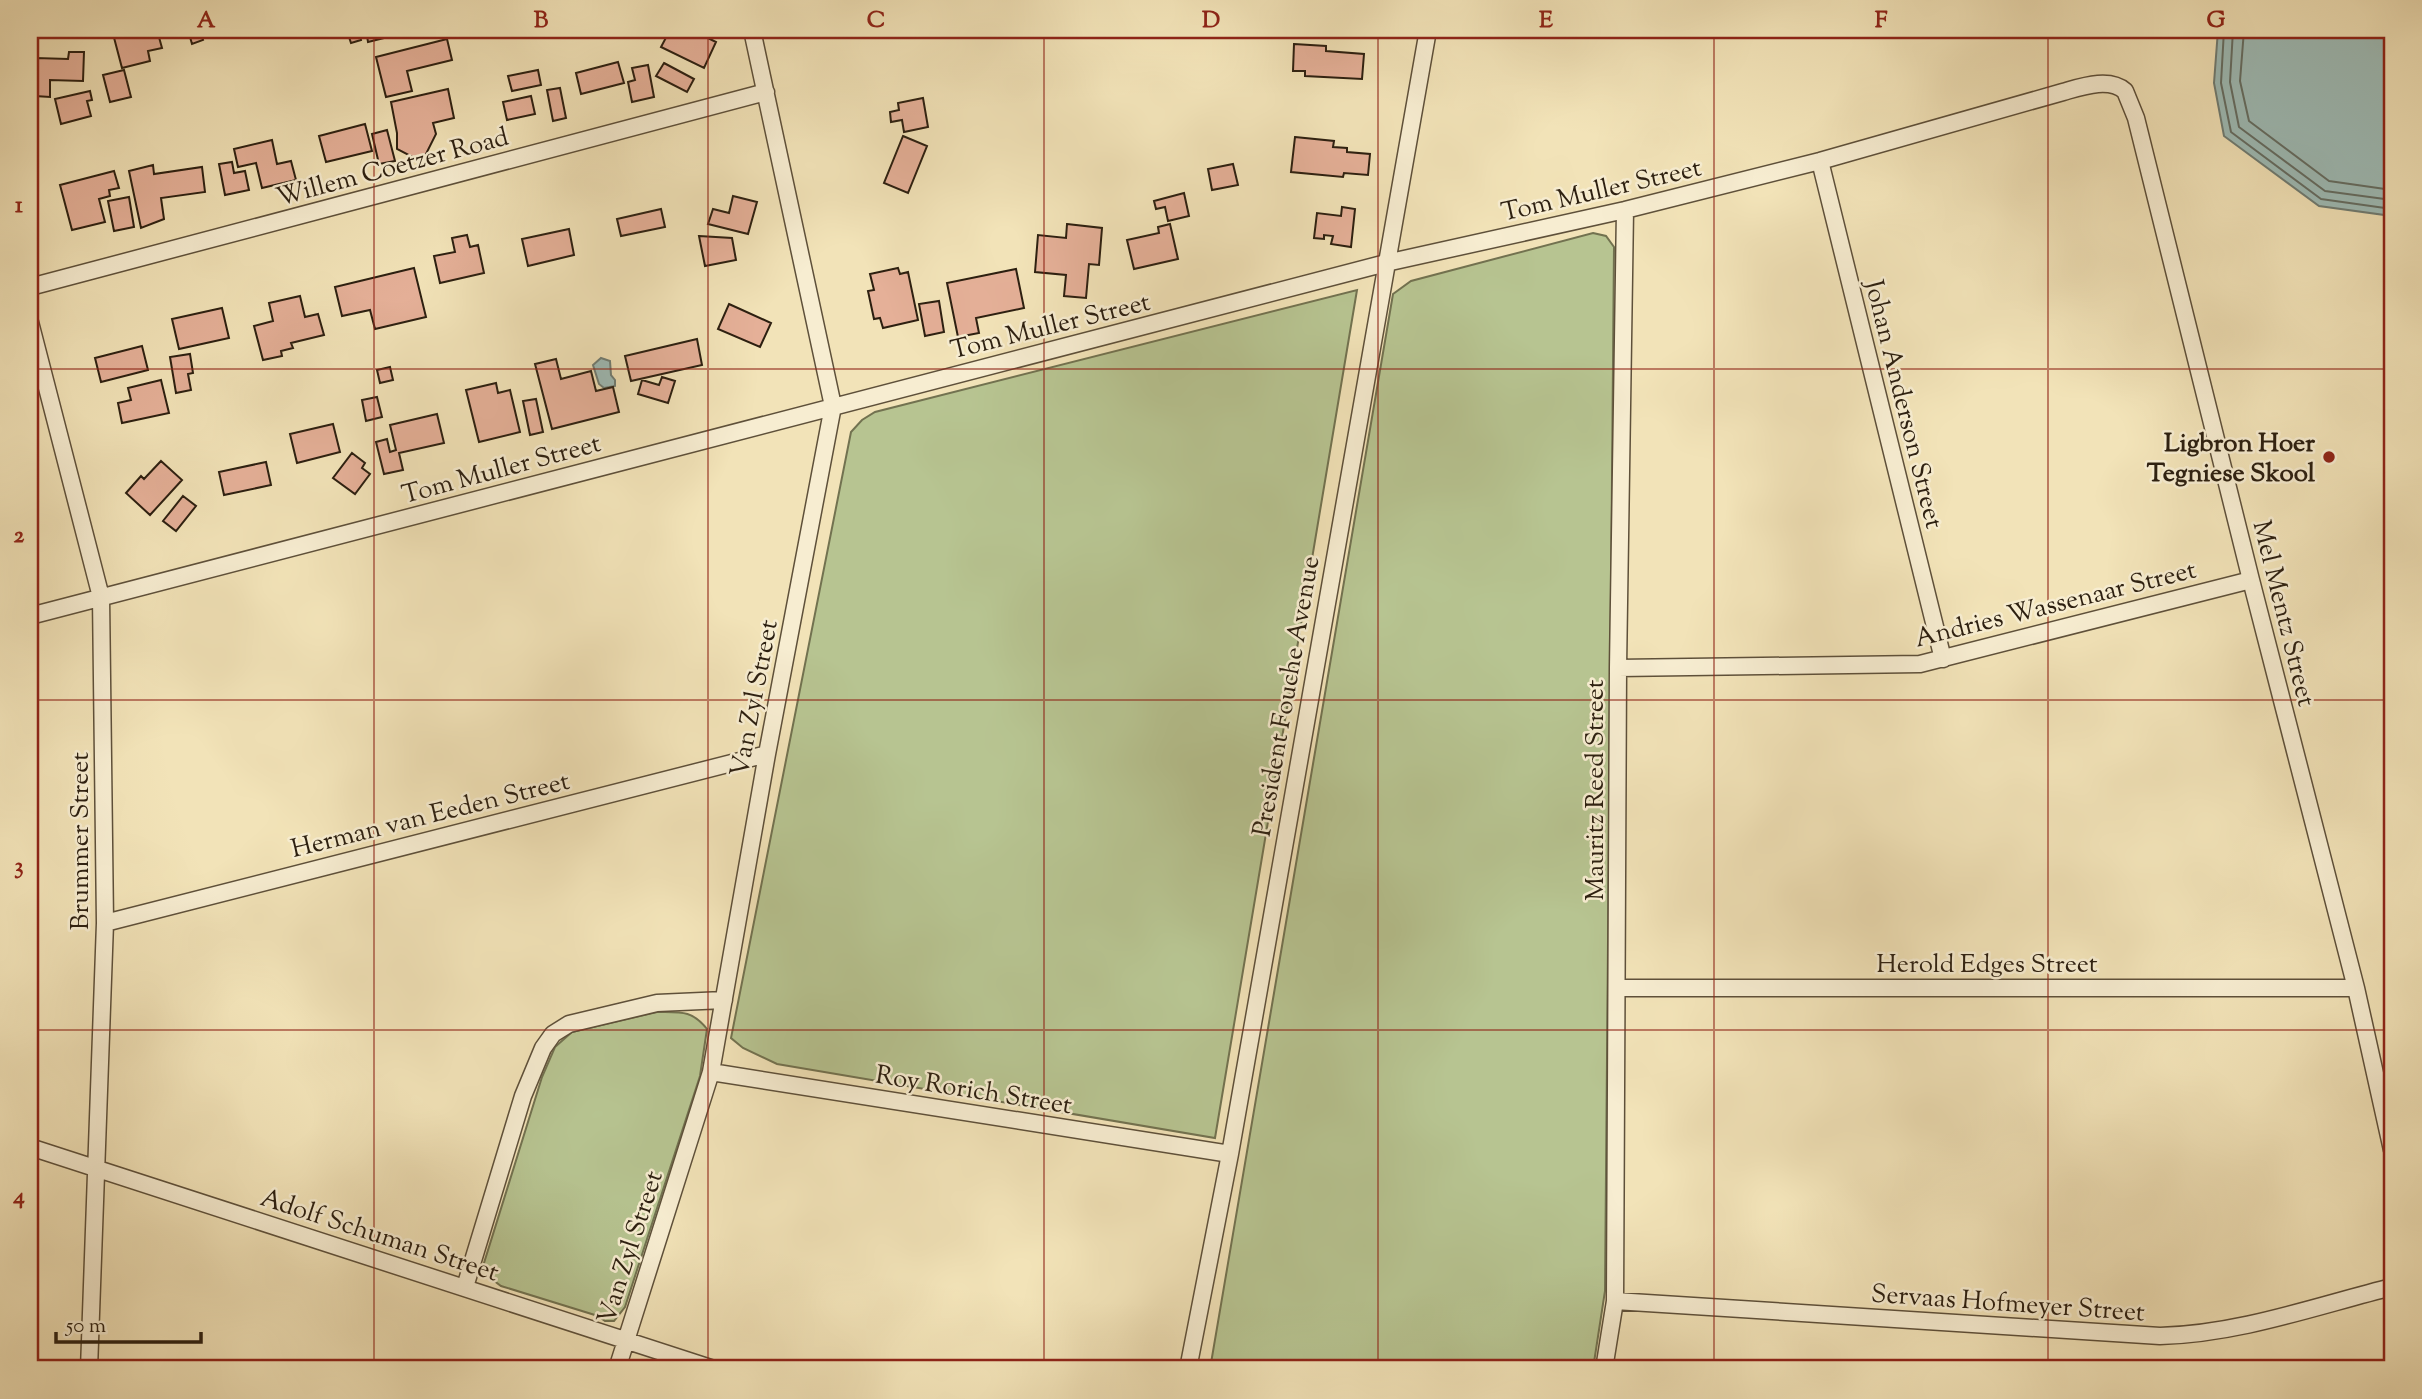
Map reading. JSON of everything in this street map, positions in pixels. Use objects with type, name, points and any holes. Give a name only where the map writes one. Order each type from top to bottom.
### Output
[{"type":"street","name":"Van Zyl Street","points":[[617,1369],[711,1072],[767,754],[833,406],[752,30]]},
{"type":"street","name":"President Fouche Avenue","points":[[1188,1369],[1230,1154],[1428,30]]},
{"type":"street","name":"Mel Mentz Street","points":[[2084,87],[2113,85],[2120,87],[2129,98],[2356,988],[2392,1150]]},
{"type":"street","name":"Tom Muller Street","points":[[30,616],[1386,263],[1625,209],[1820,161],[2084,87]]},
{"type":"street","name":"Willem Coetzer Road","points":[[30,287],[766,92]]},
{"type":"street","name":"Johan Anderson Street","points":[[1820,161],[1943,659]]},
{"type":"street","name":"Mauritz Reed Street","points":[[1604,1369],[1615,1301],[1618,668],[1625,209]]},
{"type":"street","name":"Brummer Street","points":[[30,322],[102,597],[105,923],[89,1369]]},
{"type":"street","name":"Andries Wassenaar Street","points":[[1618,668],[1894,666],[1943,659],[2250,580]]},
{"type":"street","name":"Herman van Eeden Street","points":[[105,923],[767,754]]},
{"type":"street","name":"Herold Edges Street","points":[[1618,988],[2356,988]]},
{"type":"street","points":[[465,1287],[523,1096],[543,1048],[553,1034],[569,1024],[657,1003],[724,1000]]},
{"type":"street","name":"Roy Rorich Street","points":[[711,1072],[1230,1154]]},
{"type":"street","name":"Adolf Schuman Street","points":[[30,1147],[714,1369]]},
{"type":"street","name":"Servaas Hofmeyer Street","points":[[1615,1301],[2161,1336],[2196,1335],[2225,1330],[2392,1287]]},
{"type":"green space","points":[[1593,233],[1606,236],[1614,247],[1605,1291],[1593,1369],[1210,1369],[1393,294],[1411,281]]},
{"type":"green space","points":[[1357,290],[1215,1138],[777,1064],[743,1048],[731,1038],[851,432],[862,420],[875,412]]},
{"type":"green space","points":[[657,1012],[691,1015],[707,1029],[700,1076],[625,1307],[614,1321],[605,1321],[598,1316],[501,1286],[489,1277],[484,1263],[542,1077],[555,1047],[572,1032]]},
{"type":"water","points":[[2218,30],[2392,30],[2392,216],[2319,206],[2224,136],[2214,83]]},
{"type":"water","points":[[601,358],[610,361],[615,386],[604,388],[599,384],[593,365]]},
{"type":"building","points":[[35,30],[55,30],[56,32],[38,37]]},
{"type":"building","points":[[112,30],[157,30],[162,48],[148,51],[150,61],[122,68]]},
{"type":"building","points":[[188,30],[200,30],[203,40],[192,44]]},
{"type":"building","points":[[340,30],[359,30],[361,40],[351,43],[348,34],[341,36]]},
{"type":"building","points":[[366,30],[390,30],[392,36],[368,42]]},
{"type":"building","points":[[670,30],[692,30],[716,42],[704,68],[661,47]]},
{"type":"building","points":[[447,39],[452,60],[407,71],[412,91],[386,97],[376,57]]},
{"type":"building","points":[[1294,44],[1326,46],[1326,51],[1364,54],[1362,79],[1305,76],[1305,71],[1293,71]]},
{"type":"building","points":[[69,52],[84,52],[83,81],[50,80],[50,97],[35,96],[36,58],[68,59]]},
{"type":"building","points":[[618,62],[624,83],[581,94],[576,73]]},
{"type":"building","points":[[664,63],[694,79],[687,92],[656,76]]},
{"type":"building","points":[[648,65],[654,97],[632,102],[628,82],[635,80],[632,68]]},
{"type":"building","points":[[124,70],[131,97],[110,102],[103,75]]},
{"type":"building","points":[[538,70],[541,85],[512,91],[508,76]]},
{"type":"building","points":[[560,88],[566,118],[553,121],[547,90]]},
{"type":"building","points":[[448,89],[454,118],[433,123],[436,134],[422,162],[397,149],[391,102]]},
{"type":"building","points":[[90,91],[92,100],[87,101],[91,116],[61,124],[55,99]]},
{"type":"building","points":[[531,96],[535,114],[507,120],[503,102]]},
{"type":"building","points":[[923,98],[928,127],[904,132],[902,120],[891,122],[890,112],[899,110],[898,103]]},
{"type":"building","points":[[365,124],[372,151],[326,162],[319,136]]},
{"type":"building","points":[[387,130],[395,161],[379,164],[372,134]]},
{"type":"building","points":[[903,136],[927,146],[908,193],[884,183]]},
{"type":"building","points":[[1295,137],[1334,141],[1333,147],[1347,148],[1347,152],[1370,154],[1368,175],[1344,173],[1343,177],[1291,172]]},
{"type":"building","points":[[272,140],[277,164],[291,161],[296,180],[262,188],[256,163],[238,167],[234,149]]},
{"type":"building","points":[[232,162],[234,173],[245,171],[249,190],[225,195],[219,164]]},
{"type":"building","points":[[1233,164],[1238,185],[1212,190],[1208,169]]},
{"type":"building","points":[[153,165],[154,174],[202,167],[205,192],[161,198],[164,219],[141,228],[129,171]]},
{"type":"building","points":[[114,171],[119,188],[109,190],[110,196],[99,199],[105,222],[72,230],[60,185]]},
{"type":"building","points":[[1184,193],[1189,216],[1168,221],[1165,207],[1156,209],[1154,201]]},
{"type":"building","points":[[733,196],[757,202],[748,234],[708,224],[713,209],[729,213]]},
{"type":"building","points":[[129,197],[134,227],[114,231],[108,201]]},
{"type":"building","points":[[1342,207],[1355,209],[1351,247],[1331,244],[1333,236],[1314,238],[1317,213],[1341,216]]},
{"type":"building","points":[[661,209],[665,227],[621,236],[617,219]]},
{"type":"building","points":[[1067,224],[1102,228],[1099,265],[1089,264],[1086,298],[1064,296],[1066,275],[1035,272],[1038,235],[1066,238]]},
{"type":"building","points":[[1170,224],[1178,259],[1134,269],[1127,240],[1159,233],[1158,227]]},
{"type":"building","points":[[569,229],[574,255],[528,266],[522,239]]},
{"type":"building","points":[[467,235],[470,247],[478,245],[484,273],[440,283],[434,256],[455,252],[452,238]]},
{"type":"building","points":[[699,236],[732,238],[736,260],[705,266]]},
{"type":"building","points":[[414,268],[426,317],[375,329],[370,310],[342,316],[335,287]]},
{"type":"building","points":[[898,268],[900,274],[908,272],[918,320],[883,328],[880,318],[874,319],[868,291],[874,290],[870,274]]},
{"type":"building","points":[[1016,269],[1024,308],[976,318],[979,333],[958,337],[947,283]]},
{"type":"building","points":[[300,296],[305,317],[318,314],[324,335],[291,343],[293,348],[281,351],[282,356],[263,360],[254,326],[273,321],[269,303]]},
{"type":"building","points":[[939,301],[944,332],[925,336],[919,304]]},
{"type":"building","points":[[729,304],[771,323],[760,347],[718,329]]},
{"type":"building","points":[[222,308],[229,338],[179,349],[172,319]]},
{"type":"building","points":[[697,339],[702,365],[631,381],[625,356]]},
{"type":"building","points":[[142,346],[148,370],[101,382],[95,358]]},
{"type":"building","points":[[190,354],[193,373],[188,374],[191,390],[176,393],[170,357]]},
{"type":"building","points":[[556,359],[561,379],[591,371],[596,391],[613,387],[619,412],[552,429],[535,364]]},
{"type":"building","points":[[390,367],[393,380],[380,383],[377,370]]},
{"type":"building","points":[[662,377],[675,381],[668,403],[638,394],[642,380],[659,385]]},
{"type":"building","points":[[161,380],[169,413],[122,423],[118,403],[131,400],[128,388]]},
{"type":"building","points":[[496,383],[498,393],[510,390],[520,432],[479,442],[466,390]]},
{"type":"building","points":[[377,397],[382,417],[366,421],[362,400]]},
{"type":"building","points":[[536,399],[543,432],[530,435],[523,401]]},
{"type":"building","points":[[437,414],[444,443],[399,453],[403,470],[384,474],[376,442],[387,439],[390,452],[396,450],[390,425]]},
{"type":"building","points":[[333,424],[340,452],[297,463],[290,434]]},
{"type":"building","points":[[352,453],[365,463],[362,468],[370,474],[355,494],[333,478]]},
{"type":"building","points":[[161,461],[182,480],[150,515],[126,493],[141,476],[144,479]]},
{"type":"building","points":[[266,462],[271,485],[224,495],[219,472]]},
{"type":"building","points":[[183,496],[196,506],[176,531],[163,521]]},
{"type":"place","name":"Ligbron Hoer Tegniese Skool","points":[[2329,457]]}]
